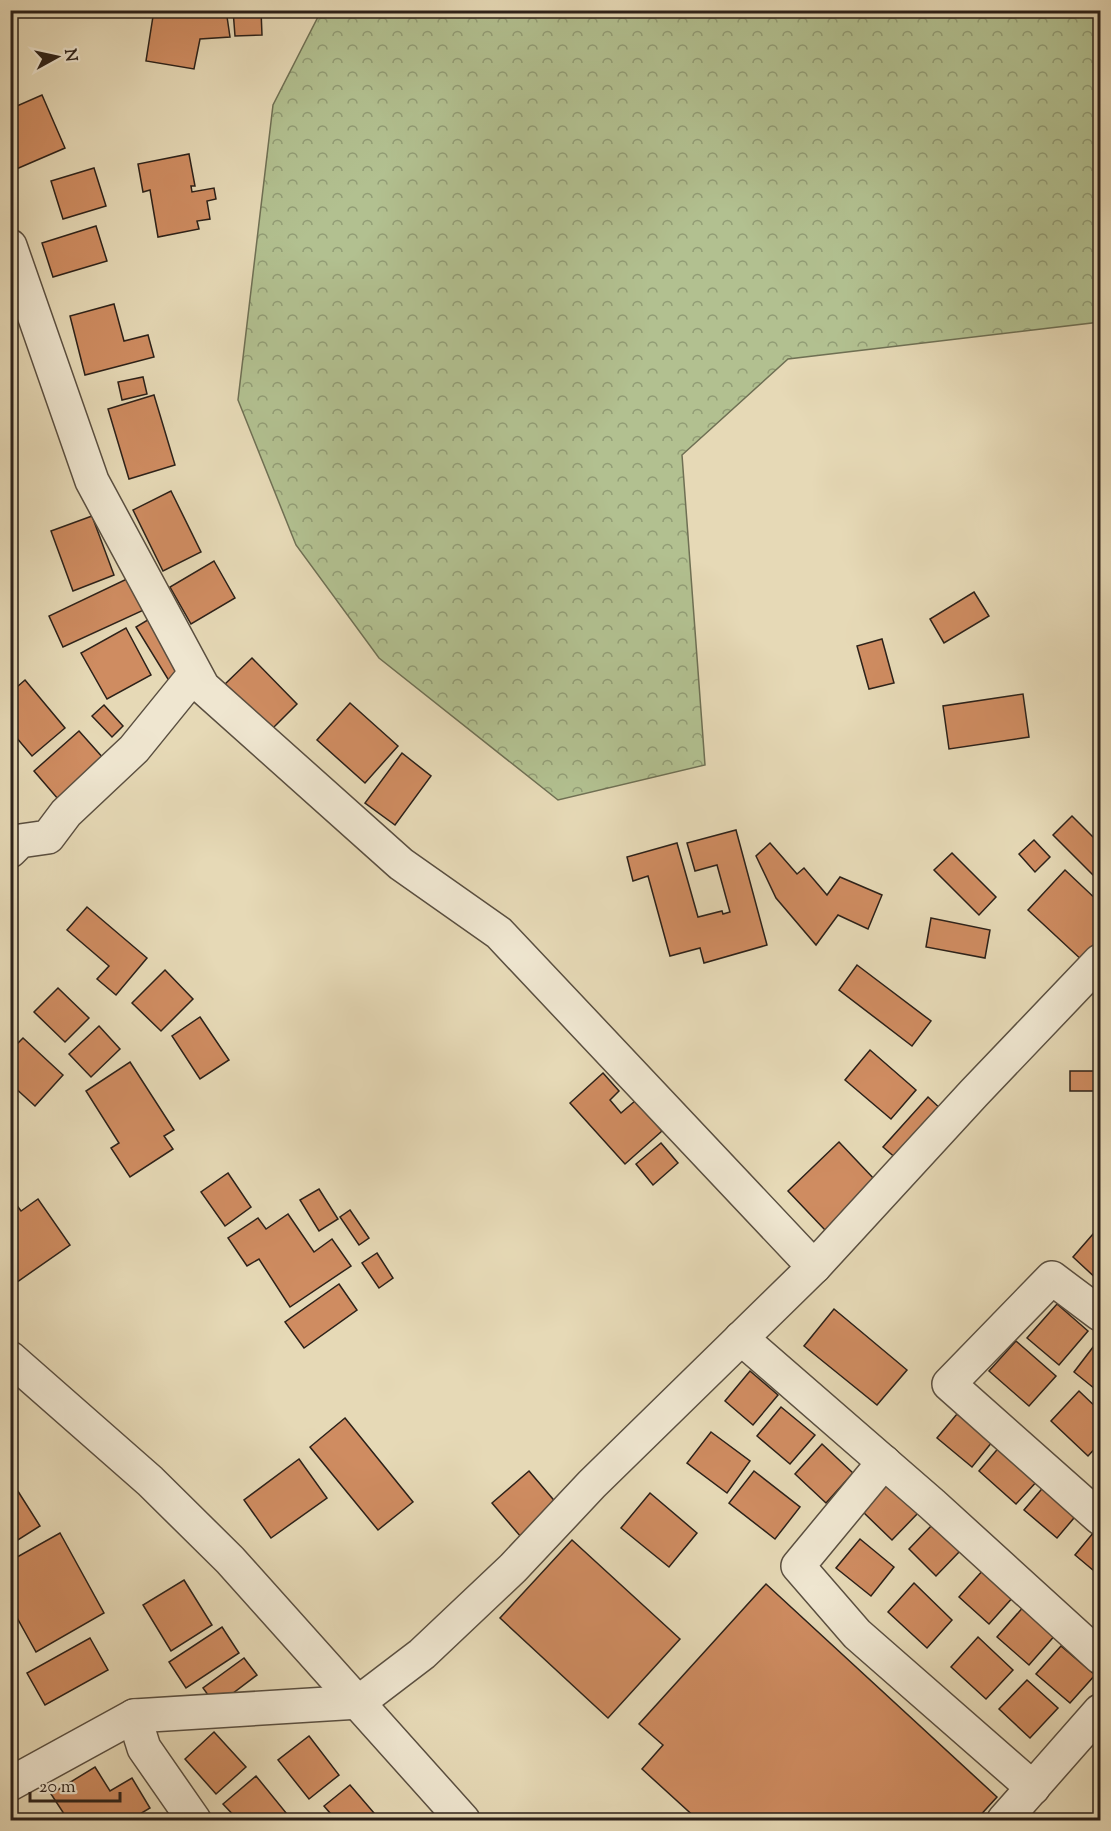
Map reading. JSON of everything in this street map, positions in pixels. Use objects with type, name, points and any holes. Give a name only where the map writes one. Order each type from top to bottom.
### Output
[{"type":"street","points":[[10,246],[92,481],[202,687],[401,864],[499,933],[814,1267]]},
{"type":"street","points":[[10,851],[20,841],[48,837],[66,813],[134,748],[194,675]]},
{"type":"street","points":[[10,1784],[134,1716],[359,1702],[422,1654],[513,1569],[592,1484],[814,1267],[974,1093],[1101,961]]},
{"type":"street","points":[[1101,1314],[1052,1278],[948,1384],[1101,1518]]},
{"type":"street","points":[[741,1338],[884,1462],[1101,1657]]},
{"type":"street","points":[[10,1358],[150,1481],[230,1560],[463,1821]]},
{"type":"street","points":[[884,1462],[798,1566],[857,1634],[1033,1788]]},
{"type":"street","points":[[1004,1821],[1101,1711]]},
{"type":"street","points":[[134,1716],[144,1748],[194,1821]]},
{"type":"green space","points":[[321,11],[1100,11],[1100,322],[788,359],[682,455],[705,765],[558,800],[379,658],[296,545],[238,400],[273,105]]},
{"type":"building","points":[[154,10],[226,10],[230,37],[200,39],[194,69],[146,61]]},
{"type":"building","points":[[233,10],[261,10],[262,35],[235,36]]},
{"type":"building","points":[[42,95],[65,148],[14,170],[10,163],[10,109]]},
{"type":"building","points":[[189,154],[195,186],[191,186],[192,192],[214,188],[216,199],[207,201],[210,219],[197,221],[199,229],[158,237],[150,190],[143,192],[138,164]]},
{"type":"building","points":[[94,168],[106,206],[63,219],[51,181]]},
{"type":"building","points":[[96,226],[107,261],[53,277],[42,243]]},
{"type":"building","points":[[114,304],[124,341],[148,335],[154,357],[85,375],[70,316]]},
{"type":"building","points":[[143,377],[147,394],[122,400],[118,382]]},
{"type":"building","points":[[154,395],[175,465],[129,479],[108,409]]},
{"type":"building","points":[[171,491],[201,552],[163,571],[133,510]]},
{"type":"building","points":[[92,516],[114,575],[73,591],[51,531]]},
{"type":"building","points":[[214,561],[235,598],[191,624],[170,587]]},
{"type":"building","points":[[131,577],[146,609],[63,647],[49,616]]},
{"type":"building","points":[[974,592],[989,616],[944,643],[930,619]]},
{"type":"building","points":[[156,615],[190,671],[171,684],[136,627]]},
{"type":"building","points":[[126,628],[151,675],[107,699],[81,653]]},
{"type":"building","points":[[882,639],[894,683],[869,689],[857,646]]},
{"type":"building","points":[[252,658],[297,704],[268,733],[223,686]]},
{"type":"building","points":[[25,680],[65,728],[32,756],[10,730],[10,693]]},
{"type":"building","points":[[1023,694],[1029,737],[949,749],[943,706]]},
{"type":"building","points":[[350,703],[398,746],[365,783],[317,740]]},
{"type":"building","points":[[104,705],[123,726],[112,737],[92,716]]},
{"type":"building","points":[[79,731],[104,759],[58,799],[34,771]]},
{"type":"building","points":[[402,753],[431,776],[395,825],[365,803]]},
{"type":"building","points":[[1072,816],[1100,844],[1100,882],[1053,835]]},
{"type":"building","points":[[736,830],[767,945],[704,963],[700,948],[670,956],[648,876],[633,881],[627,857],[677,843],[698,917],[722,911],[723,914],[730,912],[717,865],[695,871],[687,843]]},
{"type":"building","points":[[1034,840],[1050,857],[1035,872],[1019,854]]},
{"type":"building","points":[[770,843],[797,874],[804,868],[827,895],[840,877],[882,895],[868,929],[838,915],[816,945],[776,898],[756,856]]},
{"type":"building","points":[[952,853],[996,897],[979,915],[934,870]]},
{"type":"building","points":[[1065,870],[1100,903],[1100,945],[1085,963],[1028,910]]},
{"type":"building","points":[[87,907],[147,958],[116,995],[97,979],[109,966],[67,930]]},
{"type":"building","points":[[931,918],[990,930],[985,958],[926,947]]},
{"type":"building","points":[[857,965],[931,1021],[912,1046],[839,990]]},
{"type":"building","points":[[165,970],[193,999],[161,1031],[132,1003]]},
{"type":"building","points":[[58,988],[89,1018],[65,1042],[34,1012]]},
{"type":"building","points":[[200,1017],[229,1060],[200,1079],[172,1036]]},
{"type":"building","points":[[99,1026],[120,1049],[91,1077],[69,1054]]},
{"type":"building","points":[[23,1038],[63,1075],[35,1106],[13,1086],[10,1089],[10,1051]]},
{"type":"building","points":[[870,1050],[916,1090],[891,1119],[845,1080]]},
{"type":"building","points":[[130,1062],[174,1130],[164,1136],[173,1149],[130,1177],[111,1148],[119,1143],[86,1091]]},
{"type":"building","points":[[1070,1071],[1100,1071],[1100,1091],[1070,1091]]},
{"type":"building","points":[[603,1073],[619,1091],[610,1100],[621,1113],[635,1101],[662,1131],[625,1164],[570,1103]]},
{"type":"building","points":[[928,1097],[943,1111],[898,1160],[883,1147]]},
{"type":"building","points":[[839,1142],[876,1181],[825,1230],[788,1191]]},
{"type":"building","points":[[661,1143],[678,1163],[653,1185],[636,1164]]},
{"type":"building","points":[[228,1173],[251,1207],[225,1226],[201,1192]]},
{"type":"building","points":[[319,1189],[338,1219],[319,1231],[300,1200]]},
{"type":"building","points":[[10,1196],[21,1211],[38,1199],[70,1245],[10,1287]]},
{"type":"building","points":[[350,1210],[369,1238],[359,1245],[340,1217]]},
{"type":"building","points":[[288,1214],[314,1252],[332,1239],[351,1266],[290,1307],[259,1259],[247,1266],[228,1238],[258,1218],[266,1229]]},
{"type":"building","points":[[1100,1226],[1100,1282],[1073,1257]]},
{"type":"building","points":[[377,1253],[393,1278],[379,1288],[362,1263]]},
{"type":"building","points":[[339,1284],[357,1310],[304,1348],[285,1322]]},
{"type":"building","points":[[1057,1304],[1088,1331],[1059,1365],[1027,1338]]},
{"type":"building","points":[[834,1309],[907,1370],[877,1405],[804,1346]]},
{"type":"building","points":[[1100,1338],[1100,1393],[1074,1372]]},
{"type":"building","points":[[1016,1341],[1056,1376],[1029,1406],[989,1371]]},
{"type":"building","points":[[750,1371],[778,1395],[753,1425],[725,1401]]},
{"type":"building","points":[[1079,1391],[1100,1411],[1100,1443],[1088,1456],[1051,1421]]},
{"type":"building","points":[[781,1407],[815,1435],[790,1464],[757,1436]]},
{"type":"building","points":[[957,1414],[992,1442],[972,1467],[937,1438]]},
{"type":"building","points":[[345,1418],[413,1502],[378,1530],[310,1447]]},
{"type":"building","points":[[711,1432],[750,1461],[727,1493],[687,1463]]},
{"type":"building","points":[[822,1444],[853,1473],[826,1503],[795,1474]]},
{"type":"building","points":[[1001,1445],[1039,1479],[1016,1504],[979,1471]]},
{"type":"building","points":[[299,1459],[327,1498],[271,1538],[244,1500]]},
{"type":"building","points":[[529,1471],[558,1505],[521,1537],[492,1503]]},
{"type":"building","points":[[754,1471],[800,1507],[775,1539],[729,1503]]},
{"type":"building","points":[[889,1483],[919,1512],[892,1540],[862,1511]]},
{"type":"building","points":[[1046,1484],[1079,1512],[1057,1538],[1024,1510]]},
{"type":"building","points":[[14,1485],[40,1526],[10,1545],[10,1487]]},
{"type":"building","points":[[650,1493],[697,1533],[669,1567],[621,1528]]},
{"type":"building","points":[[933,1524],[961,1550],[936,1576],[909,1549]]},
{"type":"building","points":[[1098,1527],[1100,1529],[1100,1576],[1075,1555]]},
{"type":"building","points":[[60,1533],[104,1613],[36,1652],[10,1605],[10,1561]]},
{"type":"building","points":[[860,1539],[894,1567],[871,1596],[836,1568]]},
{"type":"building","points":[[572,1540],[680,1639],[608,1718],[500,1618]]},
{"type":"building","points":[[984,1569],[1014,1596],[989,1624],[959,1597]]},
{"type":"building","points":[[184,1580],[212,1625],[171,1651],[143,1605]]},
{"type":"building","points":[[914,1583],[952,1620],[927,1648],[888,1612]]},
{"type":"building","points":[[766,1584],[997,1797],[976,1820],[698,1820],[642,1769],[663,1745],[639,1724]]},
{"type":"building","points":[[1025,1605],[1057,1633],[1029,1665],[997,1637]]},
{"type":"building","points":[[222,1627],[239,1653],[186,1688],[169,1662]]},
{"type":"building","points":[[978,1637],[1013,1670],[986,1699],[951,1667]]},
{"type":"building","points":[[90,1638],[108,1670],[45,1705],[27,1673]]},
{"type":"building","points":[[1061,1646],[1095,1675],[1070,1703],[1036,1674]]},
{"type":"building","points":[[244,1658],[257,1675],[216,1706],[203,1688]]},
{"type":"building","points":[[1027,1680],[1058,1708],[1030,1738],[999,1709]]},
{"type":"building","points":[[214,1732],[246,1767],[216,1794],[185,1759]]},
{"type":"building","points":[[309,1736],[339,1775],[309,1799],[278,1760]]},
{"type":"building","points":[[95,1767],[110,1791],[132,1778],[150,1808],[130,1820],[68,1820],[51,1794]]},
{"type":"building","points":[[256,1776],[287,1814],[279,1820],[238,1820],[223,1804]]},
{"type":"building","points":[[350,1785],[380,1820],[336,1820],[324,1806]]}]
